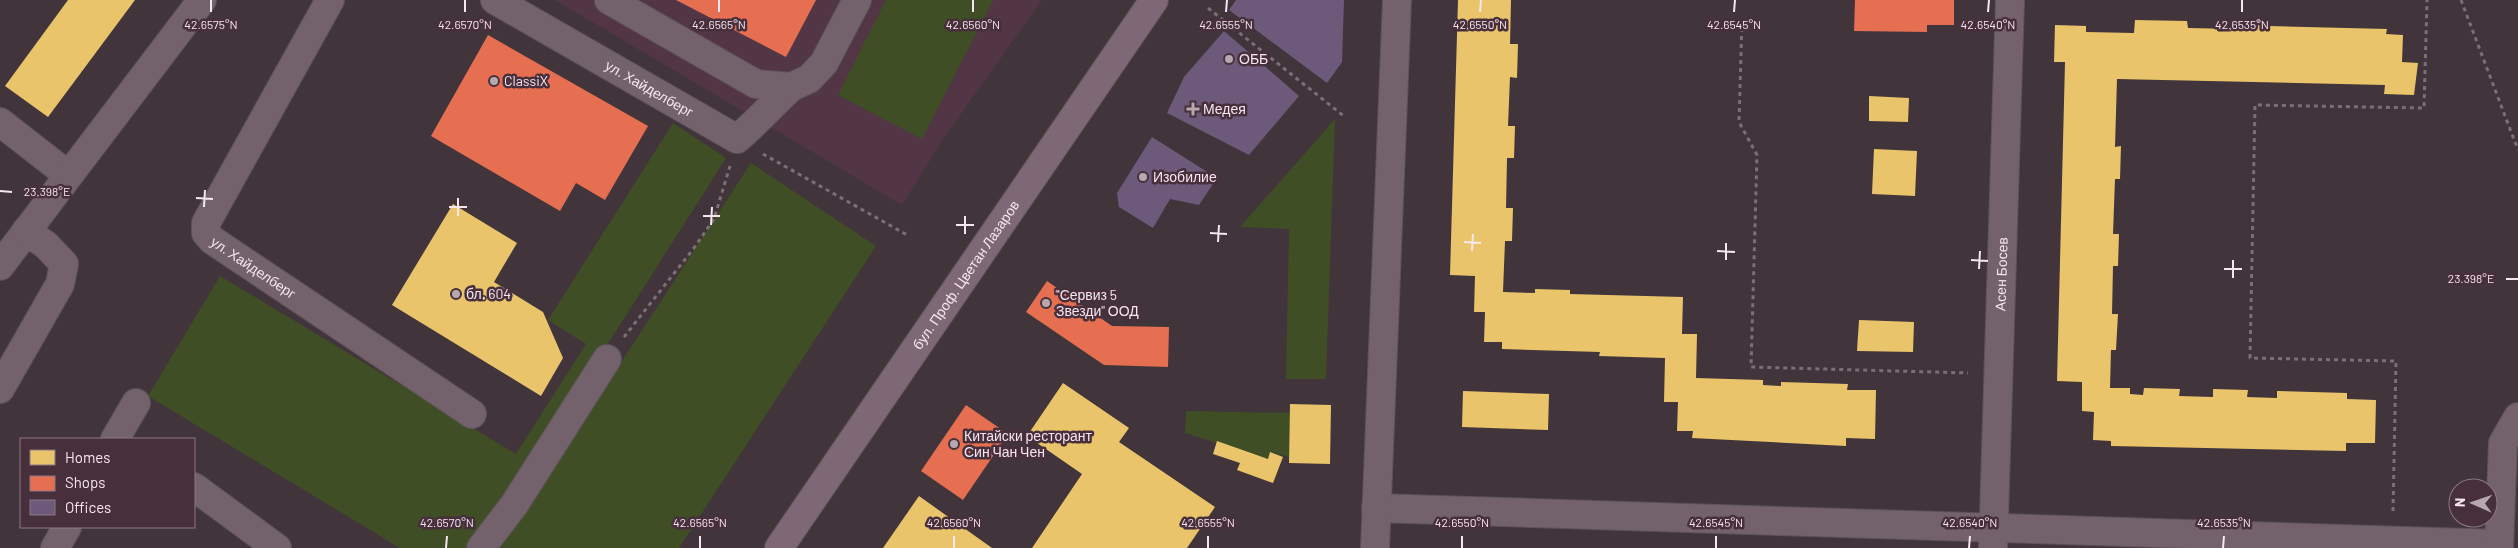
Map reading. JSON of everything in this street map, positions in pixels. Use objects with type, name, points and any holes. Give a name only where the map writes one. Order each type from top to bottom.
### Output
[{"type":"main road","name":"бул. Проф. Цветан Лазаров","points":[[779,548],[1154,0]]},
{"type":"street","points":[[0,266],[202,0]]},
{"type":"street","name":"ул. Хайделберг","points":[[330,0],[206,223],[206,233],[212,240],[472,414]]},
{"type":"street","name":"ул. Хайделберг","points":[[495,0],[737,138]]},
{"type":"street","points":[[609,0],[756,84],[791,87]]},
{"type":"street","points":[[737,138],[751,128],[764,111],[791,87],[809,79],[824,63],[857,0]]},
{"type":"street","points":[[1375,548],[1397,0]]},
{"type":"street","name":"Асен Босев","points":[[1994,538],[2010,0]]},
{"type":"street","points":[[0,122],[68,176]]},
{"type":"street","points":[[0,389],[60,284],[64,264],[46,245],[26,231]]},
{"type":"street","points":[[481,548],[514,505],[607,359]]},
{"type":"street","points":[[121,437],[136,403]]},
{"type":"street","points":[[1376,508],[1994,538],[2393,540],[2499,546],[2503,443],[2518,418]]},
{"type":"street","points":[[195,488],[277,548]]},
{"type":"street","points":[[55,548],[65,528]]},
{"type":"path","points":[[2393,540],[2396,361],[2250,358],[2255,105],[2424,108],[2427,0]]},
{"type":"path","points":[[2461,0],[2518,150]]},
{"type":"path","points":[[1208,8],[1345,117]]},
{"type":"path","points":[[1742,20],[1738,122],[1757,155],[1751,367],[1999,374]]},
{"type":"path","points":[[607,359],[694,248],[714,219],[737,138],[910,236]]},
{"type":"shaded area","points":[[555,0],[1042,0],[943,139],[902,205]]},
{"type":"green space","points":[[886,0],[993,0],[922,139],[838,95]]},
{"type":"green space","points":[[1335,119],[1326,379],[1286,379],[1289,229],[1240,227]]},
{"type":"green space","points":[[673,123],[726,158],[531,465],[472,548],[400,548],[148,396],[220,276],[516,454],[586,344],[548,320]]},
{"type":"green space","points":[[751,163],[876,246],[679,548],[500,548]]},
{"type":"green space","points":[[1186,411],[1290,413],[1289,457],[1270,452],[1268,459],[1185,433]]},
{"type":"building: Homes","points":[[68,0],[135,0],[48,117],[5,86]]},
{"type":"building: Homes","points":[[1458,0],[1511,0],[1510,44],[1518,44],[1517,78],[1510,77],[1508,126],[1515,126],[1514,158],[1507,158],[1506,208],[1513,208],[1512,241],[1505,241],[1503,292],[1535,293],[1535,289],[1570,290],[1570,294],[1683,297],[1682,334],[1697,334],[1696,378],[1763,380],[1763,385],[1781,386],[1781,382],[1848,384],[1847,390],[1876,390],[1875,439],[1846,438],[1846,446],[1692,438],[1693,431],[1677,431],[1678,402],[1664,402],[1665,358],[1599,356],[1600,352],[1502,349],[1502,342],[1484,342],[1485,312],[1474,312],[1475,276],[1450,275]]},
{"type":"building: Homes","points":[[2135,20],[2187,21],[2188,28],[2234,29],[2235,20],[2269,20],[2269,26],[2387,29],[2386,34],[2403,35],[2402,62],[2418,63],[2414,95],[2384,94],[2385,85],[2117,79],[2115,147],[2121,146],[2120,179],[2115,179],[2113,234],[2119,234],[2118,266],[2113,266],[2112,314],[2118,314],[2116,350],[2111,350],[2110,388],[2130,388],[2130,394],[2143,395],[2144,388],[2180,389],[2179,396],[2213,397],[2213,389],[2248,390],[2247,397],[2277,398],[2277,391],[2347,393],[2347,399],[2376,400],[2375,443],[2346,443],[2346,451],[2111,446],[2111,441],[2093,440],[2094,412],[2082,411],[2082,382],[2057,381],[2065,62],[2054,62],[2055,25],[2086,26],[2086,32],[2134,33]]},
{"type":"building: Homes","points":[[1869,96],[1909,98],[1908,122],[1869,121]]},
{"type":"building: Homes","points":[[1874,149],[1917,151],[1915,196],[1872,194]]},
{"type":"building: Homes","name":"бл. 604","points":[[453,204],[517,243],[494,282],[543,312],[563,358],[541,396],[392,305]]},
{"type":"building: Homes","points":[[1859,320],[1914,322],[1913,352],[1857,351]]},
{"type":"building: Homes","points":[[1063,383],[1129,428],[1119,442],[1215,507],[1187,548],[1032,548],[1082,474],[1027,436]]},
{"type":"building: Homes","points":[[1463,391],[1549,394],[1548,430],[1462,427]]},
{"type":"building: Homes","points":[[1290,404],[1331,405],[1330,464],[1289,463]]},
{"type":"building: Homes","points":[[1217,441],[1268,459],[1270,452],[1283,457],[1273,483],[1237,470],[1240,463],[1213,454]]},
{"type":"building: Homes","points":[[919,496],[992,548],[883,548]]},
{"type":"building: Shops","points":[[676,0],[816,0],[786,57]]},
{"type":"building: Shops","points":[[1855,0],[1954,0],[1954,25],[1927,25],[1927,32],[1854,31]]},
{"type":"building: Shops","points":[[488,35],[648,126],[605,200],[576,183],[560,211],[431,136]]},
{"type":"building: Shops","points":[[1047,281],[1112,326],[1169,327],[1168,367],[1104,365],[1026,312]]},
{"type":"building: Shops","points":[[966,405],[1008,434],[963,500],[921,471]]},
{"type":"building: Offices","points":[[1236,0],[1344,0],[1342,62],[1327,83],[1229,10]]},
{"type":"building: Offices","points":[[1224,31],[1299,96],[1249,155],[1167,113],[1184,77]]},
{"type":"building: Offices","points":[[1152,137],[1217,178],[1199,205],[1170,199],[1153,228],[1119,207],[1117,193]]},
{"type":"place","name":"ОББ","points":[[1229,59]]},
{"type":"place","name":"ClassiX","points":[[494,81]]},
{"type":"place","name":"Медея","points":[[1193,109]]},
{"type":"place","name":"Изобилие","points":[[1143,177]]},
{"type":"place","name":"бл. 604","points":[[456,294]]},
{"type":"place","name":"\"Сервиз 5 Звезди\" ООД","points":[[1046,303]]},
{"type":"place","name":"Китайски ресторант Син Чан Чен","points":[[954,444]]}]
